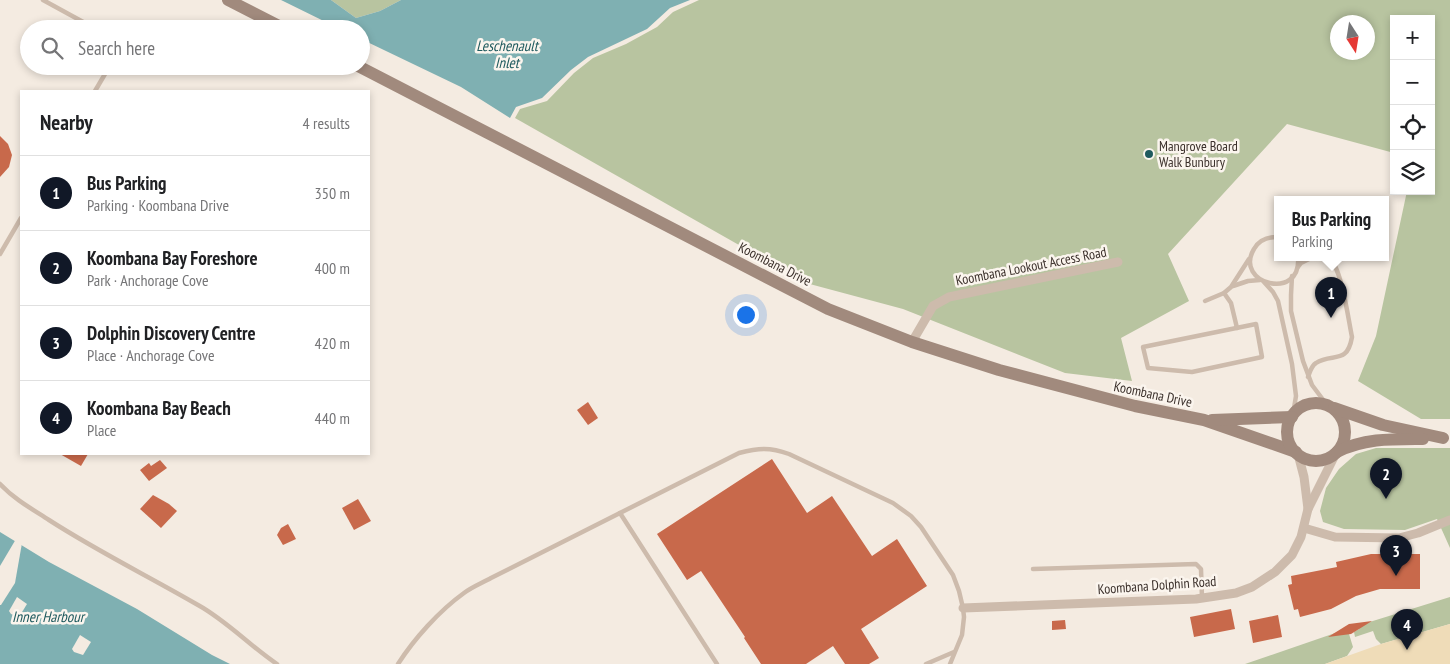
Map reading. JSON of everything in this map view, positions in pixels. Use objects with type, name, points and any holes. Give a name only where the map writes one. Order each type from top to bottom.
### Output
[{"type":"main road","points":[[228,0],[267,20]]},
{"type":"main road","name":"Koombana Drive","points":[[370,72],[828,309],[912,342],[999,370],[1135,406],[1204,420],[1297,453]]},
{"type":"main road","points":[[1320,404],[1382,424],[1446,438],[1382,439],[1350,445],[1329,457],[1313,460],[1297,453],[1288,439],[1288,431],[1293,416],[1305,405],[1320,404]]},
{"type":"main road","points":[[1329,406],[1337,412],[1345,428],[1342,445],[1336,452]]},
{"type":"main road","name":"Koombana Drive","points":[[1204,420],[1293,416]]},
{"type":"street","name":"Koombana Lookout Access Road","points":[[912,342],[929,311],[940,301],[949,297],[1118,262]]},
{"type":"street","name":"Koombana Dolphin Road","points":[[963,608],[1202,598],[1252,587],[1284,564],[1292,555],[1304,528],[1308,509],[1336,452]]},
{"type":"street","name":"Koombana Dolphin Road","points":[[1297,453],[1304,477],[1308,509]]},
{"type":"street","points":[[1304,528],[1335,537],[1398,538],[1449,524]]},
{"type":"lane","points":[[43,0],[80,20]]},
{"type":"lane","points":[[96,90],[104,75]]},
{"type":"lane","points":[[0,254],[20,220]]},
{"type":"lane","points":[[1206,302],[1224,293],[1231,287],[1254,247],[1260,241],[1268,237],[1274,237]]},
{"type":"lane","points":[[1251,255],[1252,269],[1273,292],[1278,301],[1292,364],[1296,396],[1293,416]]},
{"type":"lane","points":[[1297,268],[1298,261]]},
{"type":"lane","points":[[1231,287],[1248,281],[1279,284],[1292,276],[1301,263],[1305,261]]},
{"type":"lane","points":[[1308,377],[1311,368],[1316,363],[1341,356],[1345,353],[1352,337],[1338,274],[1332,261]]},
{"type":"lane","points":[[1292,276],[1291,310],[1299,346],[1308,377],[1329,406]]},
{"type":"lane","points":[[1224,293],[1231,303],[1237,328]]},
{"type":"lane","points":[[1256,324],[1262,357],[1192,372],[1148,368],[1143,347],[1237,328],[1256,324]]},
{"type":"lane","points":[[398,664],[442,611],[464,593],[739,454],[766,448],[789,454],[893,503],[911,516],[921,527],[953,575],[960,591],[963,608],[963,628],[950,664]]},
{"type":"lane","points":[[0,484],[15,498],[82,542],[200,606],[277,664]]},
{"type":"lane","points":[[620,513],[717,664]]},
{"type":"lane","points":[[1033,569],[1196,564],[1202,573],[1202,598]]},
{"type":"lane","points":[[926,664],[954,652]]},
{"type":"green space","points":[[331,0],[401,0],[380,11],[356,18]]},
{"type":"green space","points":[[699,0],[1450,0],[1450,419],[1421,419],[1358,381],[1376,336],[1406,195],[1435,195],[1435,15],[1390,15],[1390,152],[1287,124],[1168,254],[1189,301],[1121,338],[1132,381],[1065,373],[903,309],[806,283],[515,118],[520,109],[547,101],[574,73],[593,58],[626,44],[657,27],[673,12]]},
{"type":"green space","points":[[1376,448],[1450,448],[1450,548],[1437,519],[1405,530],[1344,529],[1323,522],[1320,511],[1326,488],[1339,469],[1356,454]]},
{"type":"green space","points":[[1450,597],[1450,624],[1381,644],[1376,639],[1373,631],[1355,637],[1354,632],[1359,629],[1360,625]]},
{"type":"green space","points":[[1341,631],[1349,634],[1353,647],[1347,656],[1325,664],[1245,664]]},
{"type":"sand","points":[[1450,624],[1450,664],[1325,664],[1381,644]]},
{"type":"water","name":"Leschenault Inlet","points":[[281,0],[331,0],[356,18],[380,11],[401,0],[690,0],[670,8],[647,29],[588,57],[571,70],[542,98],[516,107],[510,118],[461,87],[370,43],[370,20],[322,20]]},
{"type":"water","name":"Inner Harbour","points":[[0,532],[49,562],[137,609],[230,664],[0,664]]},
{"type":"pier","points":[[16,539],[22,543],[15,583],[0,605],[0,566]]},
{"type":"pier","points":[[17,597],[27,604],[19,617],[11,614],[9,611]]},
{"type":"pier","points":[[80,635],[91,642],[83,655],[74,652],[72,649]]},
{"type":"building","points":[[0,136],[8,144],[12,155],[9,167],[0,177]]},
{"type":"building","points":[[588,402],[598,418],[588,425],[577,410]]},
{"type":"building","points":[[62,455],[87,455],[81,466]]},
{"type":"building","points":[[772,459],[807,513],[832,496],[872,556],[897,539],[927,586],[861,629],[879,658],[869,664],[845,664],[833,646],[806,664],[761,664],[701,571],[687,580],[657,534]]},
{"type":"building","points":[[160,460],[167,468],[149,481],[140,470],[149,463],[151,466]]},
{"type":"building","points":[[153,495],[177,511],[161,528],[140,509]]},
{"type":"building","points":[[358,499],[371,521],[354,530],[342,508]]},
{"type":"building","points":[[288,524],[296,539],[283,545],[277,535],[281,528]]},
{"type":"building","points":[[1371,554],[1420,554],[1420,589],[1380,589],[1356,596],[1331,609],[1300,617],[1298,609],[1294,610],[1288,585],[1292,584],[1291,576],[1337,567],[1336,562]]},
{"type":"building","points":[[1231,609],[1235,629],[1194,637],[1190,617]]},
{"type":"building","points":[[1278,615],[1282,637],[1253,643],[1249,621]]},
{"type":"building","points":[[1065,620],[1066,629],[1052,630],[1052,621]]},
{"type":"building","points":[[1372,621],[1351,634],[1328,637],[1349,624]]},
{"type":"place","name":"Mangrove Board Walk Bunbury","points":[[1149,154]]},
{"type":"place","name":"Bus Parking","points":[[1331,318]]},
{"type":"place","name":"Koombana Bay Foreshore","points":[[1386,499]]},
{"type":"place","name":"Dolphin Discovery Centre","points":[[1396,576]]},
{"type":"place","name":"Koombana Bay Beach","points":[[1407,650]]}]
